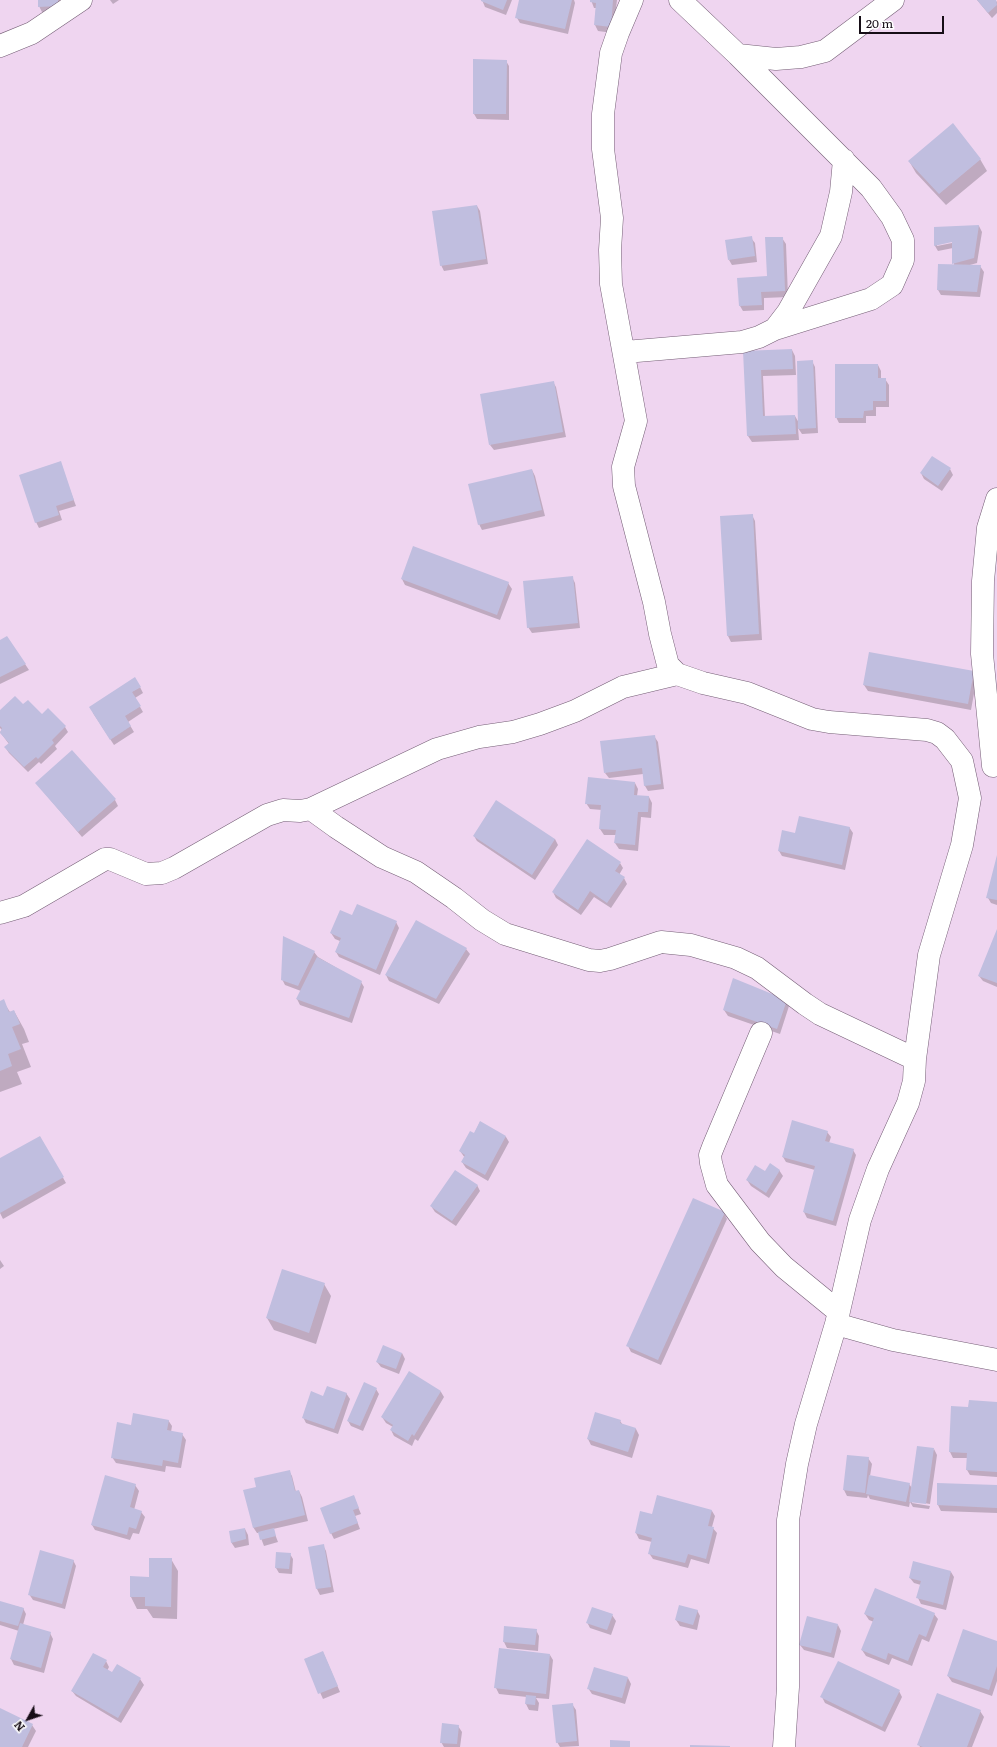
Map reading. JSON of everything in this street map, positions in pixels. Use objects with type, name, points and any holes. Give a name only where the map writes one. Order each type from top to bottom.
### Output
[{"type":"street","points":[[0,46],[32,33],[81,0]]},
{"type":"street","points":[[632,0],[618,33],[612,53],[603,114],[603,149],[612,218],[611,284],[625,352],[636,421],[623,467],[624,486],[654,602],[664,653],[669,667],[677,674],[703,684],[747,693],[812,719],[829,722],[927,730],[937,733],[945,739],[962,761],[970,798],[962,845],[929,955],[915,1059],[914,1081],[908,1103],[878,1169],[860,1220],[837,1318],[806,1424],[797,1464],[788,1520],[788,1687],[784,1747]]},
{"type":"street","points":[[625,352],[742,342],[759,337],[775,329],[871,299],[892,285],[903,260],[903,240],[892,217],[871,188],[738,55],[680,0]]},
{"type":"street","points":[[738,55],[776,59],[801,57],[825,51],[893,0]]},
{"type":"street","points":[[775,329],[788,312],[831,236],[841,192],[844,160]]},
{"type":"street","points":[[962,761],[995,767],[982,654],[983,581],[988,528],[997,499]]},
{"type":"street","points":[[0,913],[24,906],[105,859],[110,859],[146,874],[162,873],[174,868],[267,815],[283,810],[300,811],[311,809],[437,749],[460,742],[513,732],[540,724],[576,711],[623,687],[677,674]]},
{"type":"street","points":[[311,809],[382,857],[416,872],[454,898],[482,920],[505,934],[589,960],[600,961],[661,942],[692,945],[736,958],[757,968],[820,1014],[915,1059]]},
{"type":"street","points":[[761,1033],[712,1147],[710,1155],[711,1163],[717,1185],[760,1242],[837,1318],[892,1340],[997,1360]]},
{"type":"building","points":[[38,0],[58,0],[58,6],[38,7]]},
{"type":"building","points":[[481,0],[507,0],[503,10]]},
{"type":"building","points":[[519,0],[572,0],[565,29],[515,18]]},
{"type":"building","points":[[590,0],[613,0],[611,27],[594,25],[596,3],[590,2]]},
{"type":"building","points":[[977,0],[996,0],[997,5],[988,13]]},
{"type":"building","points":[[473,59],[507,60],[506,114],[473,114]]},
{"type":"building","points":[[953,123],[981,159],[939,194],[908,161]]},
{"type":"building","points":[[477,205],[486,259],[440,266],[432,211]]},
{"type":"building","points":[[979,225],[974,258],[952,264],[952,242],[934,246],[934,227]]},
{"type":"building","points":[[752,236],[755,256],[728,260],[725,240]]},
{"type":"building","points":[[765,237],[783,237],[785,291],[761,292],[762,305],[739,306],[737,278],[767,276]]},
{"type":"building","points":[[938,264],[981,265],[977,292],[937,290]]},
{"type":"building","points":[[792,349],[793,369],[761,370],[763,416],[795,415],[796,434],[747,436],[743,351]]},
{"type":"building","points":[[813,360],[816,428],[798,429],[797,361]]},
{"type":"building","points":[[835,364],[878,364],[878,378],[886,378],[886,401],[873,401],[873,410],[864,411],[863,418],[835,418]]},
{"type":"building","points":[[554,381],[563,432],[489,445],[480,394]]},
{"type":"building","points":[[932,456],[951,468],[938,486],[920,473]]},
{"type":"building","points":[[61,461],[74,500],[56,506],[59,515],[35,523],[19,475]]},
{"type":"building","points":[[532,469],[542,510],[478,525],[468,484]]},
{"type":"building","points":[[753,514],[759,634],[727,636],[720,516]]},
{"type":"building","points":[[413,546],[509,582],[497,615],[401,579]]},
{"type":"building","points":[[573,576],[578,623],[527,628],[523,581]]},
{"type":"building","points":[[7,636],[26,664],[0,677],[0,640]]},
{"type":"building","points":[[869,652],[974,671],[968,704],[863,685]]},
{"type":"building","points":[[135,677],[141,687],[132,692],[141,706],[125,716],[131,726],[110,740],[89,707]]},
{"type":"building","points":[[15,696],[23,704],[28,700],[42,714],[48,708],[66,726],[52,740],[54,743],[38,759],[36,757],[24,767],[4,747],[9,743],[0,733],[2,728],[0,726],[0,710]]},
{"type":"building","points":[[655,735],[661,784],[644,786],[642,768],[604,773],[600,741]]},
{"type":"building","points":[[72,750],[116,799],[78,832],[35,783]]},
{"type":"building","points":[[588,777],[635,782],[634,795],[649,796],[648,812],[638,812],[635,845],[614,843],[616,830],[599,829],[601,805],[585,804]]},
{"type":"building","points":[[496,800],[555,839],[532,875],[473,836]]},
{"type":"building","points":[[799,816],[850,827],[842,865],[778,851],[782,830],[795,833]]},
{"type":"building","points":[[587,839],[621,862],[615,871],[625,877],[607,903],[590,891],[578,910],[552,892]]},
{"type":"building","points":[[997,855],[997,900],[986,898]]},
{"type":"building","points":[[357,904],[397,921],[376,970],[335,952],[341,938],[330,933],[340,910],[352,915]]},
{"type":"building","points":[[416,920],[467,948],[436,999],[385,975]]},
{"type":"building","points":[[997,929],[997,983],[978,976]]},
{"type":"building","points":[[283,936],[315,951],[298,986],[281,980]]},
{"type":"building","points":[[317,957],[362,981],[349,1018],[296,999]]},
{"type":"building","points":[[733,978],[787,1000],[777,1029],[723,1010]]},
{"type":"building","points":[[4,999],[9,1012],[14,1010],[20,1024],[12,1027],[21,1049],[8,1054],[12,1066],[0,1071],[0,1001]]},
{"type":"building","points":[[792,1120],[828,1131],[825,1141],[854,1149],[833,1221],[803,1212],[815,1166],[782,1157]]},
{"type":"building","points":[[480,1121],[506,1136],[485,1175],[461,1162],[465,1155],[459,1151],[470,1131],[474,1133]]},
{"type":"building","points":[[40,1136],[64,1177],[0,1213],[0,1158]]},
{"type":"building","points":[[770,1163],[780,1170],[766,1193],[746,1180],[755,1165],[765,1171]]},
{"type":"building","points":[[455,1170],[478,1185],[452,1221],[430,1206]]},
{"type":"building","points":[[693,1198],[725,1212],[658,1360],[626,1346]]},
{"type":"building","points":[[282,1269],[325,1283],[309,1333],[266,1318]]},
{"type":"building","points":[[383,1345],[402,1353],[396,1369],[376,1362]]},
{"type":"building","points":[[409,1371],[441,1391],[414,1436],[412,1434],[408,1441],[390,1430],[393,1425],[381,1417]]},
{"type":"building","points":[[364,1382],[377,1388],[360,1426],[347,1421]]},
{"type":"building","points":[[327,1386],[347,1393],[334,1429],[302,1418],[311,1391],[323,1396]]},
{"type":"building","points":[[969,1400],[997,1402],[997,1472],[966,1470],[967,1453],[949,1452],[951,1406],[968,1407]]},
{"type":"building","points":[[595,1412],[621,1420],[620,1423],[636,1428],[628,1452],[587,1439]]},
{"type":"building","points":[[133,1413],[169,1420],[167,1430],[183,1433],[178,1463],[163,1460],[162,1466],[111,1458],[117,1422],[131,1425]]},
{"type":"building","points":[[917,1446],[934,1448],[926,1504],[909,1502]]},
{"type":"building","points":[[847,1455],[869,1457],[865,1493],[843,1490]]},
{"type":"building","points":[[290,1470],[295,1491],[299,1490],[305,1515],[253,1528],[243,1490],[256,1487],[254,1478]]},
{"type":"building","points":[[105,1475],[136,1484],[130,1507],[142,1511],[136,1529],[129,1527],[127,1535],[91,1525]]},
{"type":"building","points":[[869,1475],[910,1483],[906,1502],[866,1494]]},
{"type":"building","points":[[937,1483],[997,1485],[997,1508],[937,1505]]},
{"type":"building","points":[[354,1495],[359,1508],[353,1510],[358,1523],[330,1534],[320,1508]]},
{"type":"building","points":[[657,1495],[712,1510],[708,1526],[714,1527],[706,1559],[688,1554],[685,1563],[648,1554],[652,1538],[635,1533],[640,1511],[652,1514]]},
{"type":"building","points":[[245,1528],[246,1539],[231,1543],[229,1531]]},
{"type":"building","points":[[274,1528],[276,1536],[260,1540],[258,1532]]},
{"type":"building","points":[[324,1544],[331,1587],[316,1589],[308,1547]]},
{"type":"building","points":[[40,1550],[74,1560],[62,1604],[28,1595]]},
{"type":"building","points":[[276,1552],[291,1553],[289,1569],[275,1568]]},
{"type":"building","points":[[149,1558],[172,1558],[171,1607],[145,1606],[145,1597],[130,1597],[130,1576],[149,1577]]},
{"type":"building","points":[[913,1561],[951,1571],[943,1605],[916,1598],[921,1581],[909,1578]]},
{"type":"building","points":[[875,1588],[935,1613],[926,1637],[919,1634],[908,1661],[888,1653],[886,1660],[861,1650],[874,1618],[864,1614]]},
{"type":"building","points":[[0,1601],[24,1608],[18,1626],[0,1621]]},
{"type":"building","points":[[679,1605],[698,1610],[693,1625],[675,1620]]},
{"type":"building","points":[[592,1607],[613,1614],[607,1630],[586,1623]]},
{"type":"building","points":[[807,1616],[838,1624],[831,1653],[799,1645]]},
{"type":"building","points":[[20,1623],[51,1632],[41,1668],[10,1659]]},
{"type":"building","points":[[504,1626],[537,1629],[535,1645],[503,1642]]},
{"type":"building","points":[[963,1629],[997,1641],[997,1666],[989,1690],[947,1676]]},
{"type":"building","points":[[499,1648],[550,1654],[546,1694],[494,1688]]},
{"type":"building","points":[[323,1651],[338,1686],[318,1694],[304,1659]]},
{"type":"building","points":[[93,1653],[107,1660],[103,1667],[112,1672],[117,1664],[141,1678],[118,1718],[71,1691]]},
{"type":"building","points":[[838,1661],[900,1690],[882,1727],[820,1697]]},
{"type":"building","points":[[594,1667],[628,1677],[622,1698],[587,1689]]},
{"type":"building","points":[[937,1693],[981,1710],[967,1747],[923,1747],[917,1745]]},
{"type":"building","points":[[526,1695],[536,1696],[535,1705],[525,1704]]},
{"type":"building","points":[[573,1703],[577,1741],[556,1743],[552,1705]]},
{"type":"building","points":[[0,1708],[33,1724],[22,1747],[0,1747]]},
{"type":"building","points":[[442,1723],[459,1725],[457,1744],[440,1743]]},
{"type":"building","points":[[610,1740],[630,1741],[630,1747],[610,1747]]},
{"type":"building","points":[[690,1745],[730,1746],[730,1747],[690,1747]]}]
